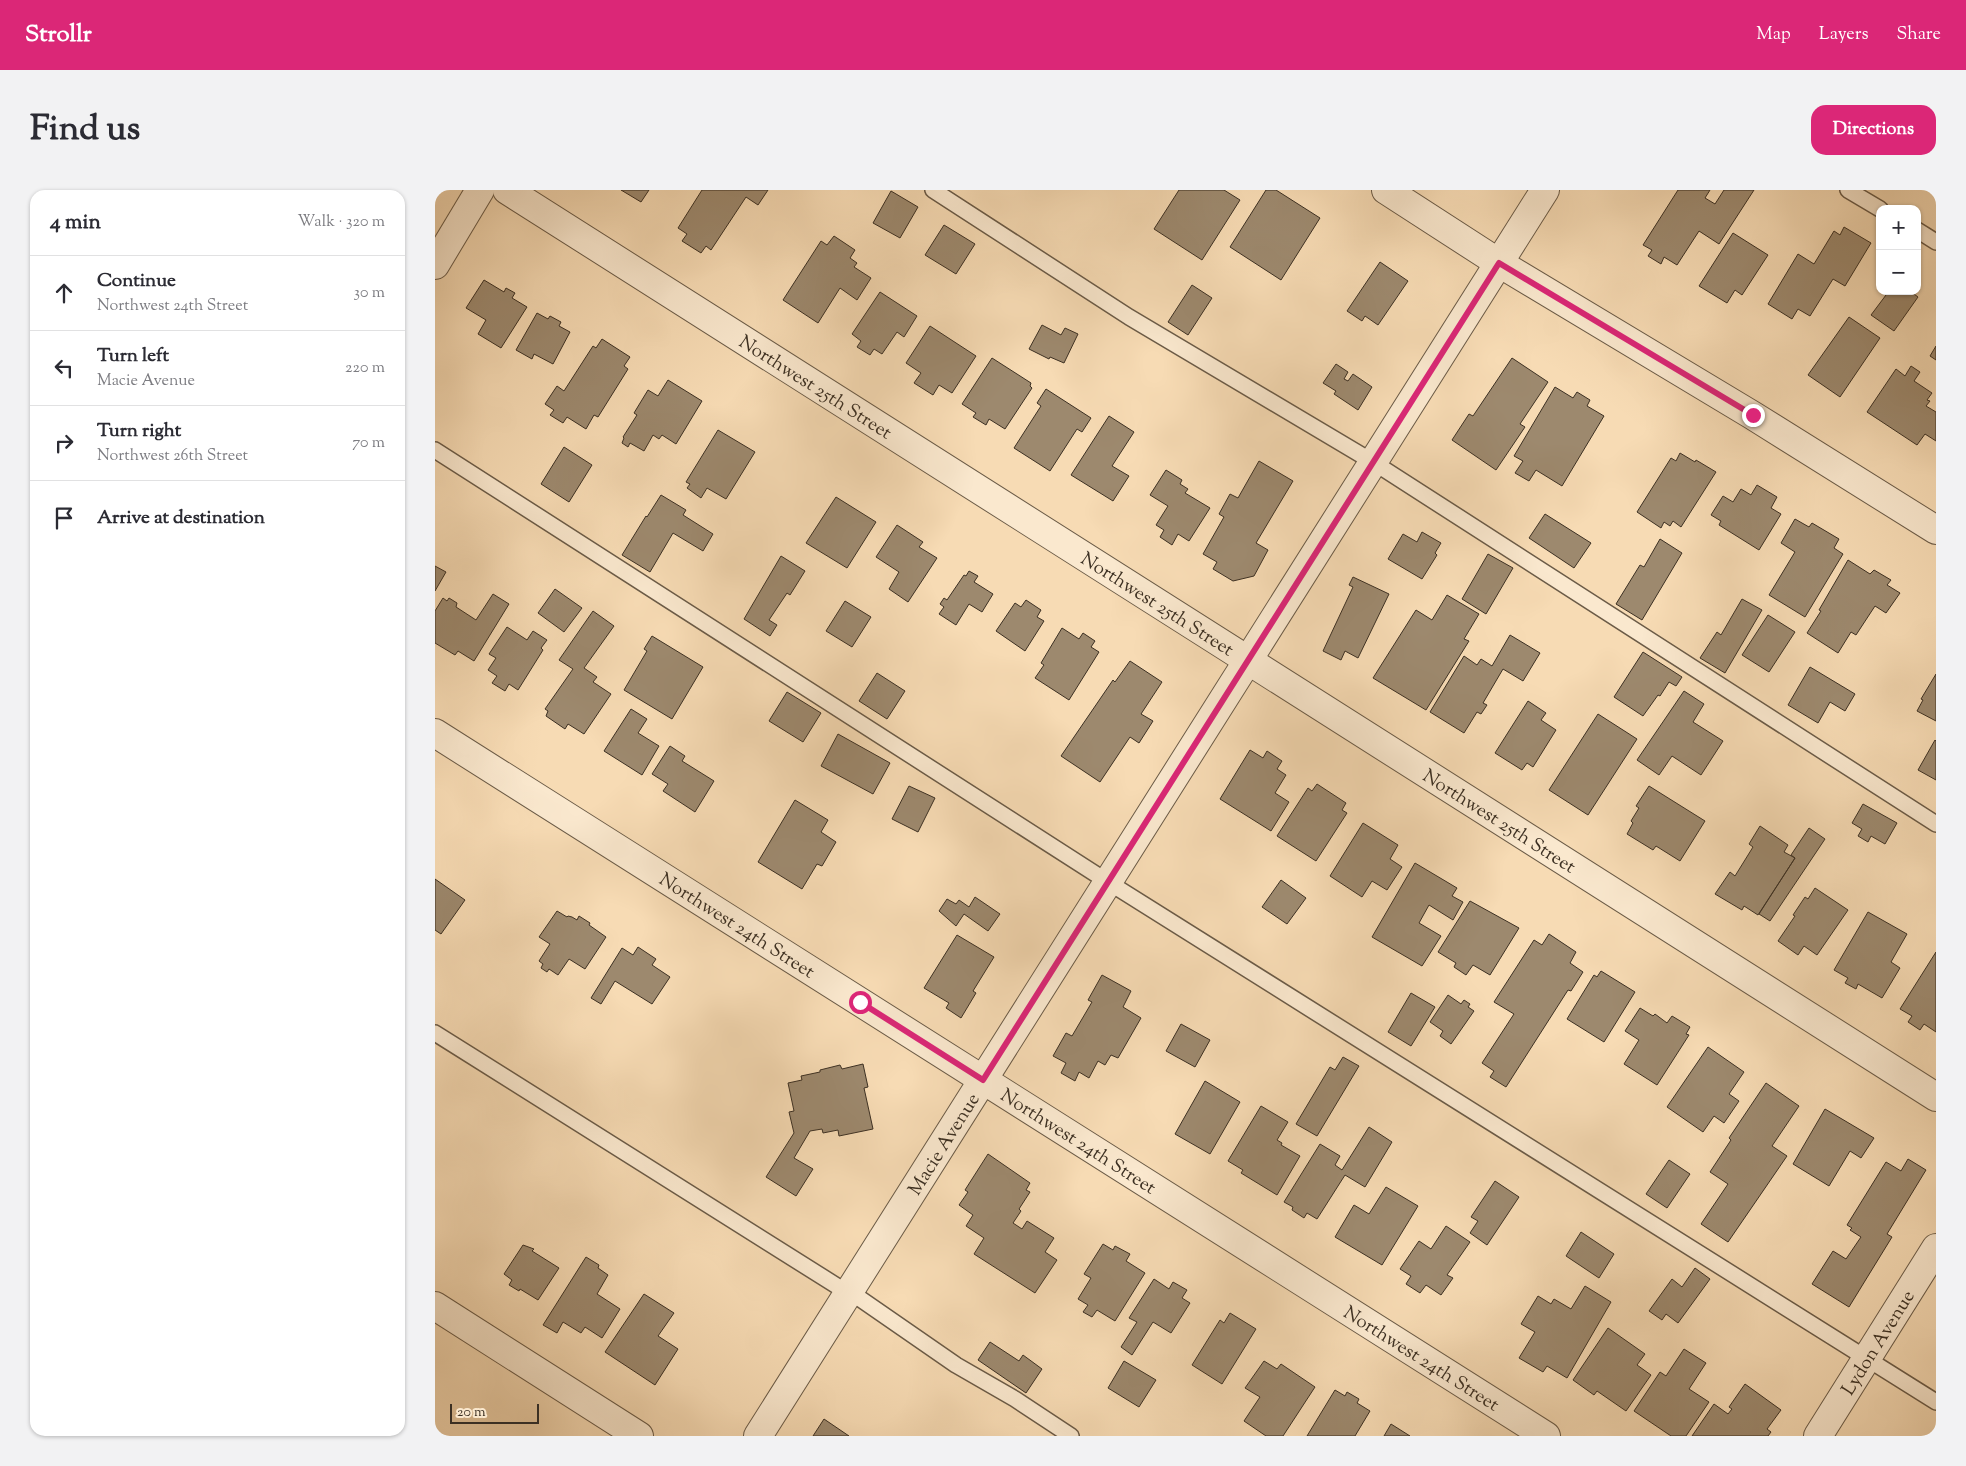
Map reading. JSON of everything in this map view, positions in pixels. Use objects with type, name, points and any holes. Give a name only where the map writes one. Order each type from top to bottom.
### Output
[{"type":"street","points":[[435,265],[479,190]]},
{"type":"street","name":"Northwest 25th Street","points":[[507,190],[1936,1097]]},
{"type":"street","points":[[1386,190],[1499,263],[1753,415],[1936,530]]},
{"type":"street","name":"Macie Avenue","points":[[758,1436],[1545,190]]},
{"type":"street","name":"Northwest 24th Street","points":[[435,733],[1546,1436]]},
{"type":"street","name":"Lydon Avenue","points":[[1818,1436],[1936,1248]]},
{"type":"street","points":[[435,1306],[639,1436]]},
{"type":"lane","points":[[933,190],[1129,317],[1373,462],[1936,824]]},
{"type":"lane","points":[[1848,190],[1876,207]]},
{"type":"lane","points":[[1921,233],[1936,242]]},
{"type":"lane","points":[[435,450],[1108,882],[1936,1402]]},
{"type":"lane","points":[[435,1034],[848,1292],[956,1365],[1015,1399],[1071,1436]]},
{"type":"building","points":[[621,190],[649,190],[641,202]]},
{"type":"building","points":[[702,190],[768,190],[758,205],[746,197],[711,250],[706,246],[701,253],[682,241],[687,234],[678,228]]},
{"type":"building","points":[[1179,190],[1224,190],[1240,200],[1202,260],[1154,229]]},
{"type":"building","points":[[1266,190],[1276,190],[1320,218],[1281,280],[1230,247]]},
{"type":"building","points":[[1678,190],[1710,190],[1705,198],[1715,204],[1724,190],[1754,190],[1719,244],[1699,231],[1677,265],[1664,257],[1661,264],[1648,256],[1652,250],[1643,245]]},
{"type":"building","points":[[891,191],[918,207],[900,238],[873,223]]},
{"type":"building","points":[[944,225],[975,244],[956,274],[925,255]]},
{"type":"building","points":[[1844,227],[1871,243],[1845,286],[1833,279],[1810,316],[1798,309],[1792,319],[1768,304],[1798,254],[1814,264],[1834,231],[1840,235]]},
{"type":"building","points":[[1733,233],[1768,255],[1742,295],[1735,290],[1727,303],[1699,286]]},
{"type":"building","points":[[834,236],[855,250],[850,258],[857,263],[854,267],[871,278],[857,300],[840,288],[818,323],[783,300],[821,241],[827,245]]},
{"type":"building","points":[[1380,262],[1408,281],[1378,325],[1365,316],[1362,321],[1347,311]]},
{"type":"building","points":[[484,280],[504,292],[506,288],[515,293],[512,298],[527,307],[501,348],[478,334],[486,320],[466,308]]},
{"type":"building","points":[[1192,285],[1212,298],[1188,335],[1168,322]]},
{"type":"building","points":[[880,292],[917,316],[904,337],[897,332],[882,354],[874,349],[870,355],[857,347],[861,341],[852,334]]},
{"type":"building","points":[[1886,295],[1915,295],[1918,297],[1894,331],[1871,315]]},
{"type":"building","points":[[537,313],[548,319],[550,316],[561,322],[559,326],[570,332],[553,364],[534,354],[532,359],[516,350]]},
{"type":"building","points":[[1849,317],[1880,338],[1840,397],[1808,375]]},
{"type":"building","points":[[1042,325],[1061,335],[1065,328],[1078,334],[1064,363],[1050,357],[1049,359],[1029,349]]},
{"type":"building","points":[[930,326],[976,356],[952,393],[939,385],[933,395],[914,383],[921,373],[906,363]]},
{"type":"building","points":[[602,339],[630,357],[624,366],[628,369],[598,417],[594,415],[586,429],[567,417],[563,423],[550,415],[554,410],[545,404],[557,386],[564,391],[593,346],[596,348]]},
{"type":"building","points":[[1936,346],[1936,360],[1930,356]]},
{"type":"building","points":[[992,358],[1031,383],[1030,386],[1032,388],[1005,429],[989,419],[986,425],[973,417],[976,413],[962,404]]},
{"type":"building","points":[[1512,358],[1548,382],[1520,424],[1525,427],[1496,470],[1452,440],[1469,414],[1473,416]]},
{"type":"building","points":[[1336,364],[1348,372],[1344,379],[1348,381],[1353,374],[1372,387],[1358,410],[1334,394],[1336,391],[1323,383]]},
{"type":"building","points":[[1911,366],[1920,372],[1914,381],[1932,393],[1927,400],[1930,401],[1926,406],[1936,412],[1936,441],[1925,434],[1917,445],[1867,412],[1896,369],[1905,376]]},
{"type":"building","points":[[668,380],[702,401],[676,444],[662,435],[659,439],[653,435],[644,451],[630,443],[628,447],[622,443],[623,437],[637,415],[634,413],[648,390],[658,396]]},
{"type":"building","points":[[1555,387],[1573,398],[1577,392],[1590,400],[1587,406],[1604,416],[1562,486],[1536,470],[1529,481],[1515,473],[1523,461],[1514,456]]},
{"type":"building","points":[[1046,389],[1091,418],[1082,432],[1077,429],[1050,471],[1014,448],[1041,406],[1037,403]]},
{"type":"building","points":[[1109,416],[1134,432],[1112,466],[1129,476],[1113,501],[1071,475]]},
{"type":"building","points":[[718,430],[755,452],[726,499],[707,488],[701,498],[687,488],[690,484],[686,482]]},
{"type":"building","points":[[564,447],[592,465],[569,502],[541,484]]},
{"type":"building","points":[[1680,453],[1716,472],[1681,527],[1673,521],[1670,526],[1664,522],[1661,528],[1637,512],[1671,458],[1676,461]]},
{"type":"building","points":[[1259,461],[1293,481],[1256,543],[1268,550],[1254,576],[1233,581],[1213,569],[1217,562],[1203,554],[1224,517],[1219,514],[1230,494],[1238,498]]},
{"type":"building","points":[[1166,470],[1182,480],[1180,484],[1188,489],[1185,493],[1210,508],[1189,541],[1178,534],[1172,545],[1160,537],[1164,530],[1156,525],[1168,506],[1150,495]]},
{"type":"building","points":[[1757,485],[1777,497],[1771,508],[1781,514],[1759,550],[1719,525],[1721,521],[1711,515],[1723,496],[1733,502],[1741,489],[1751,495]]},
{"type":"building","points":[[661,495],[686,510],[683,515],[713,534],[703,551],[673,533],[650,572],[622,555]]},
{"type":"building","points":[[836,497],[876,522],[847,568],[806,543]]},
{"type":"building","points":[[1545,514],[1591,543],[1574,568],[1529,538]]},
{"type":"building","points":[[1795,519],[1809,527],[1812,523],[1839,539],[1834,548],[1843,554],[1805,617],[1769,595],[1795,552],[1781,543]]},
{"type":"building","points":[[897,525],[923,542],[919,547],[937,558],[908,602],[889,589],[899,572],[876,557]]},
{"type":"building","points":[[1422,532],[1441,543],[1435,553],[1437,555],[1422,579],[1388,559],[1403,534],[1417,542]]},
{"type":"building","points":[[1660,539],[1682,553],[1642,620],[1616,604],[1640,565],[1644,567]]},
{"type":"building","points":[[1488,554],[1513,568],[1486,614],[1462,599]]},
{"type":"building","points":[[781,556],[805,571],[790,595],[787,593],[769,620],[777,625],[770,636],[744,619]]},
{"type":"building","points":[[1848,560],[1870,574],[1874,570],[1891,580],[1887,585],[1900,593],[1886,613],[1875,606],[1856,635],[1851,632],[1838,653],[1807,633]]},
{"type":"building","points":[[435,566],[446,572],[435,591]]},
{"type":"building","points":[[969,571],[978,576],[974,582],[993,594],[982,612],[969,604],[956,625],[939,614],[944,607],[940,604],[944,598],[947,600],[964,575],[966,576]]},
{"type":"building","points":[[1353,577],[1389,594],[1358,658],[1345,651],[1341,660],[1323,651],[1353,587],[1349,585]]},
{"type":"building","points":[[555,589],[582,608],[564,632],[538,613]]},
{"type":"building","points":[[493,594],[509,604],[474,661],[458,651],[455,655],[435,643],[435,611],[443,598],[447,601],[449,598],[457,603],[456,607],[476,620]]},
{"type":"building","points":[[1447,595],[1479,614],[1464,639],[1469,641],[1426,710],[1373,678],[1416,610],[1432,620]]},
{"type":"building","points":[[1742,599],[1762,610],[1725,673],[1700,658],[1717,632],[1721,635]]},
{"type":"building","points":[[1026,600],[1041,610],[1037,617],[1044,621],[1025,651],[996,631],[1015,603],[1021,607]]},
{"type":"building","points":[[845,601],[871,617],[852,647],[826,631]]},
{"type":"building","points":[[593,611],[614,626],[584,668],[597,677],[593,682],[611,694],[584,734],[568,724],[565,729],[546,716],[548,711],[545,709],[573,669],[559,660]]},
{"type":"building","points":[[1768,615],[1795,632],[1769,672],[1742,655]]},
{"type":"building","points":[[507,627],[527,640],[533,631],[547,640],[541,648],[543,650],[518,690],[509,684],[505,691],[492,683],[497,676],[488,670],[496,658],[489,654]]},
{"type":"building","points":[[1062,628],[1079,639],[1083,633],[1095,641],[1091,647],[1099,652],[1069,700],[1035,678],[1044,665],[1041,663]]},
{"type":"building","points":[[1510,635],[1540,653],[1523,681],[1503,669],[1483,703],[1487,705],[1481,714],[1477,712],[1464,733],[1430,712],[1464,656],[1477,665],[1481,659],[1492,666]]},
{"type":"building","points":[[652,636],[703,667],[672,719],[624,690],[647,651],[644,649]]},
{"type":"building","points":[[1643,652],[1682,677],[1676,686],[1669,682],[1643,716],[1614,697]]},
{"type":"building","points":[[1130,661],[1162,682],[1141,714],[1153,721],[1139,743],[1130,737],[1100,782],[1061,756],[1113,680],[1115,682]]},
{"type":"building","points":[[1810,667],[1855,694],[1845,711],[1830,702],[1818,723],[1788,705]]},
{"type":"building","points":[[877,673],[905,691],[887,719],[859,701]]},
{"type":"building","points":[[1936,674],[1936,721],[1917,711],[1923,700],[1921,699]]},
{"type":"building","points":[[1684,691],[1704,704],[1693,722],[1723,741],[1701,775],[1672,756],[1659,775],[1637,760]]},
{"type":"building","points":[[787,692],[821,713],[803,742],[769,721]]},
{"type":"building","points":[[1528,701],[1546,713],[1541,720],[1556,730],[1533,767],[1527,763],[1522,770],[1495,753]]},
{"type":"building","points":[[631,709],[647,719],[638,733],[659,746],[642,775],[604,751]]},
{"type":"building","points":[[1598,714],[1637,739],[1588,815],[1549,790]]},
{"type":"building","points":[[838,734],[890,763],[873,794],[821,766]]},
{"type":"building","points":[[1936,741],[1936,780],[1918,770]]},
{"type":"building","points":[[670,746],[685,756],[682,761],[714,781],[695,812],[663,791],[668,784],[652,774]]},
{"type":"building","points":[[1250,750],[1263,758],[1267,751],[1282,761],[1277,769],[1286,775],[1275,793],[1289,802],[1271,831],[1220,799]]},
{"type":"building","points":[[1317,784],[1346,803],[1342,810],[1347,813],[1316,861],[1277,836],[1308,788],[1312,791]]},
{"type":"building","points":[[909,786],[935,798],[918,832],[892,819]]},
{"type":"building","points":[[1649,786],[1705,821],[1680,861],[1656,846],[1653,850],[1627,834],[1633,823],[1631,821],[1639,808],[1636,806]]},
{"type":"building","points":[[795,800],[828,820],[821,832],[836,842],[822,866],[817,864],[802,889],[758,862]]},
{"type":"building","points":[[1863,804],[1897,823],[1885,844],[1871,836],[1868,842],[1858,836],[1862,829],[1852,823]]},
{"type":"building","points":[[1363,823],[1398,845],[1390,859],[1402,867],[1387,890],[1372,881],[1362,897],[1330,876]]},
{"type":"building","points":[[1760,826],[1788,845],[1784,852],[1795,858],[1758,915],[1744,906],[1742,910],[1715,894],[1730,872],[1735,876],[1753,847],[1749,844]]},
{"type":"building","points":[[1809,828],[1825,839],[1770,921],[1759,914],[1795,858],[1791,855]]},
{"type":"building","points":[[1415,863],[1457,888],[1452,896],[1463,902],[1453,920],[1429,905],[1419,923],[1441,936],[1422,966],[1372,937]]},
{"type":"building","points":[[435,879],[465,900],[441,934],[435,930]]},
{"type":"building","points":[[1281,880],[1306,898],[1287,924],[1262,907]]},
{"type":"building","points":[[1815,888],[1848,910],[1817,955],[1804,946],[1798,955],[1778,941],[1805,897],[1808,899]]},
{"type":"building","points":[[975,897],[1000,914],[988,931],[964,914],[956,926],[939,911],[947,899],[956,904],[959,900],[969,907]]},
{"type":"building","points":[[1470,901],[1519,928],[1490,975],[1473,965],[1466,975],[1454,967],[1456,963],[1438,952]]},
{"type":"building","points":[[557,911],[577,920],[579,916],[606,937],[585,969],[569,959],[558,975],[549,969],[547,972],[541,968],[543,964],[539,961],[550,944],[539,937]]},
{"type":"building","points":[[1868,912],[1907,934],[1891,962],[1900,968],[1882,998],[1858,984],[1856,989],[1845,983],[1848,978],[1834,970]]},
{"type":"building","points":[[1549,934],[1576,952],[1570,963],[1583,972],[1571,991],[1568,990],[1506,1087],[1490,1077],[1494,1071],[1482,1063],[1514,1014],[1494,1002],[1534,940],[1542,945]]},
{"type":"building","points":[[957,935],[994,957],[973,991],[976,993],[961,1018],[946,1008],[949,1003],[924,988]]},
{"type":"building","points":[[638,947],[656,959],[652,965],[670,977],[652,1004],[615,981],[601,1004],[591,998],[622,948],[633,955]]},
{"type":"building","points":[[1936,952],[1936,1032],[1924,1024],[1920,1030],[1908,1022],[1912,1016],[1900,1009]]},
{"type":"building","points":[[1601,971],[1635,992],[1604,1042],[1567,1019],[1594,975],[1597,977]]},
{"type":"building","points":[[1102,975],[1131,991],[1123,1007],[1141,1018],[1118,1058],[1111,1055],[1105,1065],[1098,1061],[1089,1078],[1079,1072],[1075,1081],[1061,1073],[1066,1063],[1053,1056],[1066,1033],[1072,1036],[1092,1002],[1088,1000]]},
{"type":"building","points":[[1411,993],[1435,1007],[1411,1046],[1388,1032]]},
{"type":"building","points":[[1448,995],[1461,1004],[1464,1000],[1470,1004],[1468,1007],[1474,1011],[1451,1044],[1440,1036],[1443,1031],[1430,1022]]},
{"type":"building","points":[[1640,1008],[1653,1016],[1655,1014],[1667,1023],[1672,1016],[1690,1027],[1686,1034],[1689,1035],[1657,1085],[1624,1064],[1639,1040],[1625,1031]]},
{"type":"building","points":[[1181,1024],[1210,1040],[1195,1067],[1166,1051]]},
{"type":"building","points":[[1708,1047],[1744,1072],[1729,1094],[1739,1101],[1724,1123],[1714,1116],[1703,1132],[1667,1107]]},
{"type":"building","points":[[1343,1057],[1359,1066],[1317,1136],[1296,1124],[1330,1067],[1335,1070]]},
{"type":"building","points":[[863,1064],[868,1087],[864,1088],[873,1129],[839,1136],[838,1130],[823,1133],[822,1129],[810,1131],[794,1158],[813,1169],[796,1196],[766,1177],[794,1133],[789,1112],[794,1111],[788,1083],[802,1080],[801,1076],[820,1072],[820,1070],[840,1065],[842,1069]]},
{"type":"building","points":[[1205,1081],[1240,1102],[1210,1154],[1175,1134]]},
{"type":"building","points":[[1766,1083],[1799,1106],[1772,1146],[1787,1156],[1728,1242],[1701,1224],[1728,1184],[1710,1172],[1731,1140],[1729,1138]]},
{"type":"building","points":[[1261,1106],[1288,1122],[1277,1140],[1282,1143],[1281,1145],[1300,1156],[1277,1195],[1241,1173],[1243,1170],[1228,1161]]},
{"type":"building","points":[[1825,1109],[1874,1138],[1861,1158],[1850,1151],[1829,1186],[1793,1164]]},
{"type":"building","points":[[1369,1127],[1392,1142],[1365,1187],[1345,1175],[1317,1219],[1307,1213],[1304,1218],[1292,1210],[1293,1207],[1284,1202],[1320,1144],[1340,1156],[1335,1165],[1342,1170]]},
{"type":"building","points":[[988,1154],[1030,1183],[1026,1190],[1030,1192],[1013,1223],[1022,1229],[1027,1221],[1054,1238],[1045,1252],[1057,1260],[1035,1293],[974,1254],[984,1238],[966,1226],[973,1215],[959,1205],[968,1192],[965,1190]]},
{"type":"building","points":[[1908,1159],[1926,1170],[1887,1234],[1892,1237],[1849,1307],[1812,1284],[1833,1251],[1846,1259],[1861,1237],[1850,1230],[1852,1228],[1847,1225],[1886,1162],[1901,1171]]},
{"type":"building","points":[[1669,1160],[1690,1174],[1667,1208],[1646,1194]]},
{"type":"building","points":[[1495,1181],[1519,1197],[1487,1245],[1470,1233],[1478,1221],[1471,1217]]},
{"type":"building","points":[[1386,1187],[1418,1206],[1382,1265],[1335,1237],[1354,1205],[1369,1214]]},
{"type":"building","points":[[1446,1226],[1470,1242],[1447,1275],[1453,1278],[1441,1295],[1426,1285],[1420,1293],[1406,1284],[1411,1276],[1400,1269],[1419,1241],[1431,1249]]},
{"type":"building","points":[[1581,1232],[1614,1254],[1599,1278],[1566,1256]]},
{"type":"building","points":[[1103,1244],[1113,1250],[1115,1246],[1130,1254],[1126,1261],[1145,1273],[1115,1321],[1097,1310],[1092,1317],[1083,1312],[1088,1305],[1078,1299],[1091,1278],[1084,1274]]},
{"type":"building","points":[[523,1245],[534,1249],[532,1251],[559,1268],[538,1300],[520,1289],[519,1291],[509,1285],[512,1280],[504,1274]]},
{"type":"building","points":[[586,1257],[599,1265],[598,1268],[608,1275],[597,1294],[620,1309],[602,1338],[585,1327],[581,1333],[563,1322],[557,1333],[543,1325]]},
{"type":"building","points":[[1695,1268],[1710,1279],[1678,1323],[1666,1314],[1662,1320],[1649,1311],[1672,1279],[1682,1287]]},
{"type":"building","points":[[1154,1279],[1169,1289],[1173,1282],[1187,1290],[1182,1298],[1190,1303],[1171,1333],[1153,1322],[1132,1355],[1121,1347],[1137,1322],[1129,1318]]},
{"type":"building","points":[[1585,1286],[1611,1302],[1567,1378],[1547,1366],[1543,1372],[1519,1358],[1535,1332],[1521,1324],[1538,1296],[1551,1304],[1554,1299],[1571,1309]]},
{"type":"building","points":[[644,1294],[674,1313],[658,1336],[678,1349],[655,1385],[605,1352]]},
{"type":"building","points":[[1230,1313],[1256,1329],[1222,1384],[1192,1365],[1220,1320],[1224,1323]]},
{"type":"building","points":[[1608,1328],[1645,1354],[1637,1365],[1651,1375],[1626,1411],[1597,1391],[1594,1395],[1573,1380]]},
{"type":"building","points":[[990,1342],[1019,1361],[1023,1355],[1042,1369],[1026,1393],[978,1360]]},
{"type":"building","points":[[1684,1349],[1706,1363],[1689,1389],[1709,1402],[1686,1436],[1671,1436],[1634,1411],[1660,1372],[1666,1376]]},
{"type":"building","points":[[1124,1361],[1156,1380],[1139,1407],[1108,1388]]},
{"type":"building","points":[[1264,1361],[1277,1369],[1281,1364],[1315,1387],[1283,1436],[1266,1436],[1244,1421],[1260,1397],[1245,1388]]},
{"type":"building","points":[[1745,1384],[1781,1410],[1767,1429],[1771,1432],[1768,1436],[1692,1436],[1714,1404],[1728,1414],[1732,1409],[1729,1407]]},
{"type":"building","points":[[1335,1390],[1345,1396],[1347,1392],[1359,1399],[1357,1403],[1370,1411],[1355,1436],[1307,1436]]},
{"type":"building","points":[[824,1419],[849,1436],[813,1436]]},
{"type":"building","points":[[1391,1424],[1410,1436],[1384,1436]]},
{"type":"route","points":[[860,1002],[983,1080],[1499,263],[1753,415]]}]
